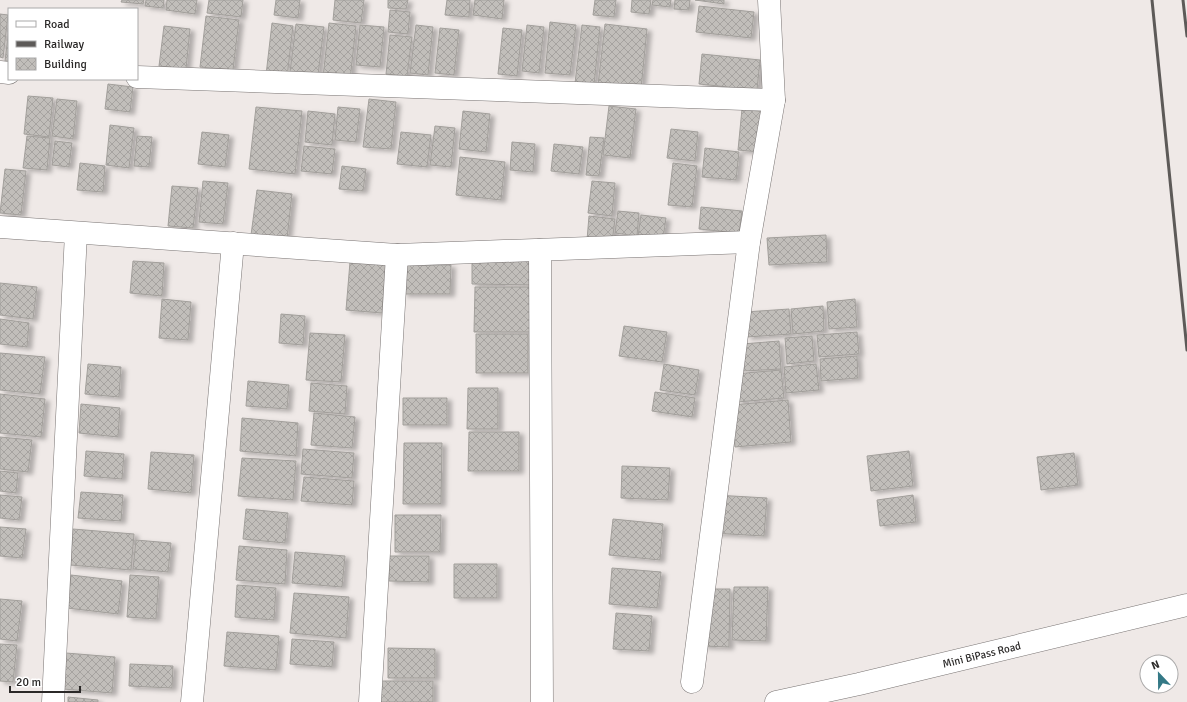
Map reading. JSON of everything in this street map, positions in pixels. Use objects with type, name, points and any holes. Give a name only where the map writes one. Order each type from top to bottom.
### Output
[{"type":"street","points":[[692,682],[749,242],[774,100],[768,0]]},
{"type":"street","points":[[138,77],[774,100]]},
{"type":"street","points":[[0,227],[397,255],[749,242]]},
{"type":"street","points":[[53,702],[76,232]]},
{"type":"street","points":[[192,702],[233,243]]},
{"type":"street","points":[[540,250],[542,702]]},
{"type":"street","points":[[370,702],[397,255]]},
{"type":"street","name":"Mini BiPass Road","points":[[776,702],[859,684],[1187,605]]},
{"type":"building","points":[[122,0],[144,0],[143,4],[121,2]]},
{"type":"building","points":[[146,0],[164,0],[163,8],[145,6]]},
{"type":"building","points":[[167,0],[197,0],[195,14],[166,10]]},
{"type":"building","points":[[209,0],[243,0],[241,17],[207,13]]},
{"type":"building","points":[[276,0],[300,0],[298,18],[274,15]]},
{"type":"building","points":[[335,0],[364,0],[361,23],[333,20]]},
{"type":"building","points":[[388,0],[408,0],[406,9],[388,8]]},
{"type":"building","points":[[447,0],[470,0],[469,17],[445,15]]},
{"type":"building","points":[[475,0],[504,0],[502,19],[473,15]]},
{"type":"building","points":[[595,0],[616,0],[614,17],[593,15]]},
{"type":"building","points":[[632,0],[651,0],[649,14],[631,12]]},
{"type":"building","points":[[653,0],[671,0],[670,7],[652,5]]},
{"type":"building","points":[[675,0],[690,0],[689,10],[674,9]]},
{"type":"building","points":[[695,0],[724,0],[724,4]]},
{"type":"building","points":[[699,6],[754,12],[751,38],[696,32]]},
{"type":"building","points":[[390,10],[410,12],[408,34],[388,32]]},
{"type":"building","points":[[0,14],[8,15],[3,58],[0,57]]},
{"type":"building","points":[[206,16],[239,20],[233,70],[200,67]]},
{"type":"building","points":[[550,22],[576,25],[570,75],[545,73]]},
{"type":"building","points":[[272,23],[293,26],[287,77],[266,75]]},
{"type":"building","points":[[329,23],[356,26],[350,80],[323,77]]},
{"type":"building","points":[[296,24],[324,27],[318,75],[290,72]]},
{"type":"building","points":[[605,24],[647,29],[641,89],[598,85]]},
{"type":"building","points":[[360,25],[384,27],[380,67],[356,65]]},
{"type":"building","points":[[416,25],[433,27],[428,75],[410,73]]},
{"type":"building","points":[[527,25],[544,27],[539,73],[522,71]]},
{"type":"building","points":[[582,25],[600,27],[594,85],[575,83]]},
{"type":"building","points":[[164,26],[190,29],[186,69],[159,66]]},
{"type":"building","points":[[440,28],[459,30],[454,75],[435,73]]},
{"type":"building","points":[[503,28],[522,30],[517,76],[498,74]]},
{"type":"building","points":[[390,35],[412,37],[407,76],[386,74]]},
{"type":"building","points":[[8,36],[8,61],[5,61]]},
{"type":"building","points":[[702,54],[760,60],[757,90],[699,84]]},
{"type":"building","points":[[108,84],[133,87],[130,112],[105,109]]},
{"type":"building","points":[[28,96],[53,98],[49,137],[24,134]]},
{"type":"building","points":[[57,99],[77,101],[73,139],[52,136]]},
{"type":"building","points":[[369,99],[396,102],[391,149],[363,147]]},
{"type":"building","points":[[609,106],[636,109],[630,158],[603,155]]},
{"type":"building","points":[[256,107],[302,111],[295,174],[249,169]]},
{"type":"building","points":[[338,107],[360,109],[356,142],[335,140]]},
{"type":"building","points":[[742,109],[765,112],[760,152],[738,150]]},
{"type":"building","points":[[308,111],[335,114],[332,145],[305,142]]},
{"type":"building","points":[[463,111],[490,114],[486,152],[459,149]]},
{"type":"building","points":[[110,125],[134,128],[129,168],[106,165]]},
{"type":"building","points":[[435,126],[455,128],[451,167],[430,165]]},
{"type":"building","points":[[671,129],[698,132],[695,161],[667,158]]},
{"type":"building","points":[[202,132],[229,135],[225,167],[198,164]]},
{"type":"building","points":[[401,132],[431,135],[427,167],[397,164]]},
{"type":"building","points":[[27,136],[50,138],[47,170],[23,168]]},
{"type":"building","points":[[137,136],[152,137],[149,167],[134,166]]},
{"type":"building","points":[[590,137],[604,138],[599,176],[586,175]]},
{"type":"building","points":[[55,141],[72,143],[69,167],[52,165]]},
{"type":"building","points":[[512,142],[535,144],[533,172],[510,170]]},
{"type":"building","points":[[554,144],[583,147],[579,174],[551,171]]},
{"type":"building","points":[[304,146],[335,149],[332,174],[301,171]]},
{"type":"building","points":[[705,148],[739,152],[736,180],[702,177]]},
{"type":"building","points":[[460,157],[505,162],[501,200],[456,195]]},
{"type":"building","points":[[80,163],[105,166],[103,192],[77,190]]},
{"type":"building","points":[[673,163],[697,166],[692,207],[668,205]]},
{"type":"building","points":[[342,166],[366,169],[363,191],[339,189]]},
{"type":"building","points":[[5,169],[26,171],[21,215],[0,213]]},
{"type":"building","points":[[203,181],[228,183],[223,224],[199,222]]},
{"type":"building","points":[[592,181],[615,183],[612,216],[588,213]]},
{"type":"building","points":[[172,186],[198,188],[193,228],[168,226]]},
{"type":"building","points":[[257,190],[292,194],[287,239],[251,235]]},
{"type":"building","points":[[701,207],[742,211],[739,233],[699,229]]},
{"type":"building","points":[[618,211],[639,213],[637,236],[615,233]]},
{"type":"building","points":[[641,215],[666,218],[663,239],[638,236]]},
{"type":"building","points":[[589,216],[615,219],[612,243],[587,240]]},
{"type":"building","points":[[826,235],[827,262],[769,265],[767,238]]},
{"type":"building","points":[[472,253],[536,254],[535,285],[472,284]]},
{"type":"building","points":[[133,261],[164,263],[162,296],[130,293]]},
{"type":"building","points":[[350,262],[386,264],[382,313],[346,310]]},
{"type":"building","points":[[403,265],[451,265],[450,294],[403,294]]},
{"type":"building","points":[[0,283],[37,287],[33,319],[0,315]]},
{"type":"building","points":[[475,287],[531,287],[530,332],[474,332]]},
{"type":"building","points":[[162,299],[191,302],[188,340],[159,338]]},
{"type":"building","points":[[855,299],[857,327],[829,329],[827,302]]},
{"type":"building","points":[[823,306],[824,331],[793,334],[791,309]]},
{"type":"building","points":[[789,309],[791,334],[747,337],[745,312]]},
{"type":"building","points":[[281,314],[305,316],[303,345],[279,343]]},
{"type":"building","points":[[0,319],[29,323],[27,347],[0,344]]},
{"type":"building","points":[[624,326],[667,332],[662,362],[619,356]]},
{"type":"building","points":[[857,332],[859,354],[819,357],[817,335]]},
{"type":"building","points":[[310,333],[345,335],[341,382],[306,380]]},
{"type":"building","points":[[476,334],[528,334],[528,373],[476,373]]},
{"type":"building","points":[[812,336],[814,361],[787,364],[785,338]]},
{"type":"building","points":[[779,341],[781,369],[744,371],[742,344]]},
{"type":"building","points":[[0,353],[45,357],[40,394],[0,390]]},
{"type":"building","points":[[857,356],[858,378],[821,381],[820,359]]},
{"type":"building","points":[[88,364],[121,367],[119,397],[85,394]]},
{"type":"building","points":[[664,364],[699,370],[695,395],[660,390]]},
{"type":"building","points":[[816,364],[819,390],[786,393],[784,367]]},
{"type":"building","points":[[781,370],[784,398],[737,402],[734,374]]},
{"type":"building","points":[[248,381],[289,385],[287,409],[246,406]]},
{"type":"building","points":[[311,383],[347,386],[345,414],[309,411]]},
{"type":"building","points":[[468,388],[498,388],[498,429],[467,429]]},
{"type":"building","points":[[655,392],[695,398],[692,417],[652,411]]},
{"type":"building","points":[[0,394],[45,399],[41,437],[0,433]]},
{"type":"building","points":[[403,398],[447,398],[447,425],[403,425]]},
{"type":"building","points":[[788,400],[791,442],[735,447],[732,405]]},
{"type":"building","points":[[81,404],[120,408],[118,437],[79,433]]},
{"type":"building","points":[[314,413],[355,417],[352,448],[311,445]]},
{"type":"building","points":[[242,418],[298,423],[296,456],[240,451]]},
{"type":"building","points":[[469,432],[519,432],[519,471],[468,471]]},
{"type":"building","points":[[0,437],[32,440],[28,472],[0,469]]},
{"type":"building","points":[[404,443],[442,443],[441,504],[403,504]]},
{"type":"building","points":[[303,449],[354,453],[352,478],[301,474]]},
{"type":"building","points":[[86,451],[124,454],[122,479],[84,476]]},
{"type":"building","points":[[909,451],[913,486],[871,491],[867,456]]},
{"type":"building","points":[[151,452],[194,455],[191,493],[148,489]]},
{"type":"building","points":[[1074,453],[1078,485],[1041,490],[1037,457]]},
{"type":"building","points":[[242,458],[296,461],[293,500],[238,496]]},
{"type":"building","points":[[622,466],[670,468],[668,500],[621,498]]},
{"type":"building","points":[[0,471],[18,473],[16,493],[0,491]]},
{"type":"building","points":[[304,477],[354,481],[352,505],[301,501]]},
{"type":"building","points":[[81,492],[123,495],[121,521],[78,518]]},
{"type":"building","points":[[0,495],[22,497],[19,520],[0,518]]},
{"type":"building","points":[[715,495],[767,498],[764,536],[712,533]]},
{"type":"building","points":[[913,495],[916,522],[880,526],[877,500]]},
{"type":"building","points":[[246,509],[288,513],[285,543],[243,539]]},
{"type":"building","points":[[395,515],[441,515],[440,552],[395,552]]},
{"type":"building","points":[[613,519],[663,524],[660,560],[609,555]]},
{"type":"building","points":[[0,527],[26,529],[22,558],[0,556]]},
{"type":"building","points":[[73,529],[134,534],[131,570],[70,565]]},
{"type":"building","points":[[136,540],[171,543],[168,572],[133,569]]},
{"type":"building","points":[[239,546],[287,550],[285,584],[236,580]]},
{"type":"building","points":[[295,552],[345,556],[342,587],[292,583]]},
{"type":"building","points":[[389,556],[429,556],[429,582],[389,581]]},
{"type":"building","points":[[454,564],[497,564],[497,598],[454,598]]},
{"type":"building","points":[[612,568],[661,572],[657,608],[609,604]]},
{"type":"building","points":[[71,575],[122,581],[118,614],[67,608]]},
{"type":"building","points":[[130,575],[159,577],[156,619],[127,617]]},
{"type":"building","points":[[237,585],[276,588],[274,620],[235,617]]},
{"type":"building","points":[[734,587],[768,587],[766,641],[732,640]]},
{"type":"building","points":[[704,589],[730,589],[729,647],[703,646]]},
{"type":"building","points":[[294,593],[349,597],[346,638],[290,633]]},
{"type":"building","points":[[0,599],[22,601],[17,641],[0,639]]},
{"type":"building","points":[[616,613],[652,616],[649,651],[613,649]]},
{"type":"building","points":[[227,632],[279,636],[276,670],[224,666]]},
{"type":"building","points":[[292,639],[334,642],[332,667],[290,664]]},
{"type":"building","points":[[0,644],[17,645],[13,682],[0,681]]},
{"type":"building","points":[[388,648],[435,649],[435,678],[388,678]]},
{"type":"building","points":[[66,653],[115,657],[112,693],[63,689]]},
{"type":"building","points":[[130,664],[173,666],[172,688],[129,686]]},
{"type":"building","points":[[381,681],[433,681],[433,702],[380,702]]},
{"type":"building","points":[[68,697],[98,700],[98,702],[68,702]]},
{"type":"railway","points":[[1152,0],[1187,350]]},
{"type":"railway","points":[[1183,0],[1187,36]]}]
